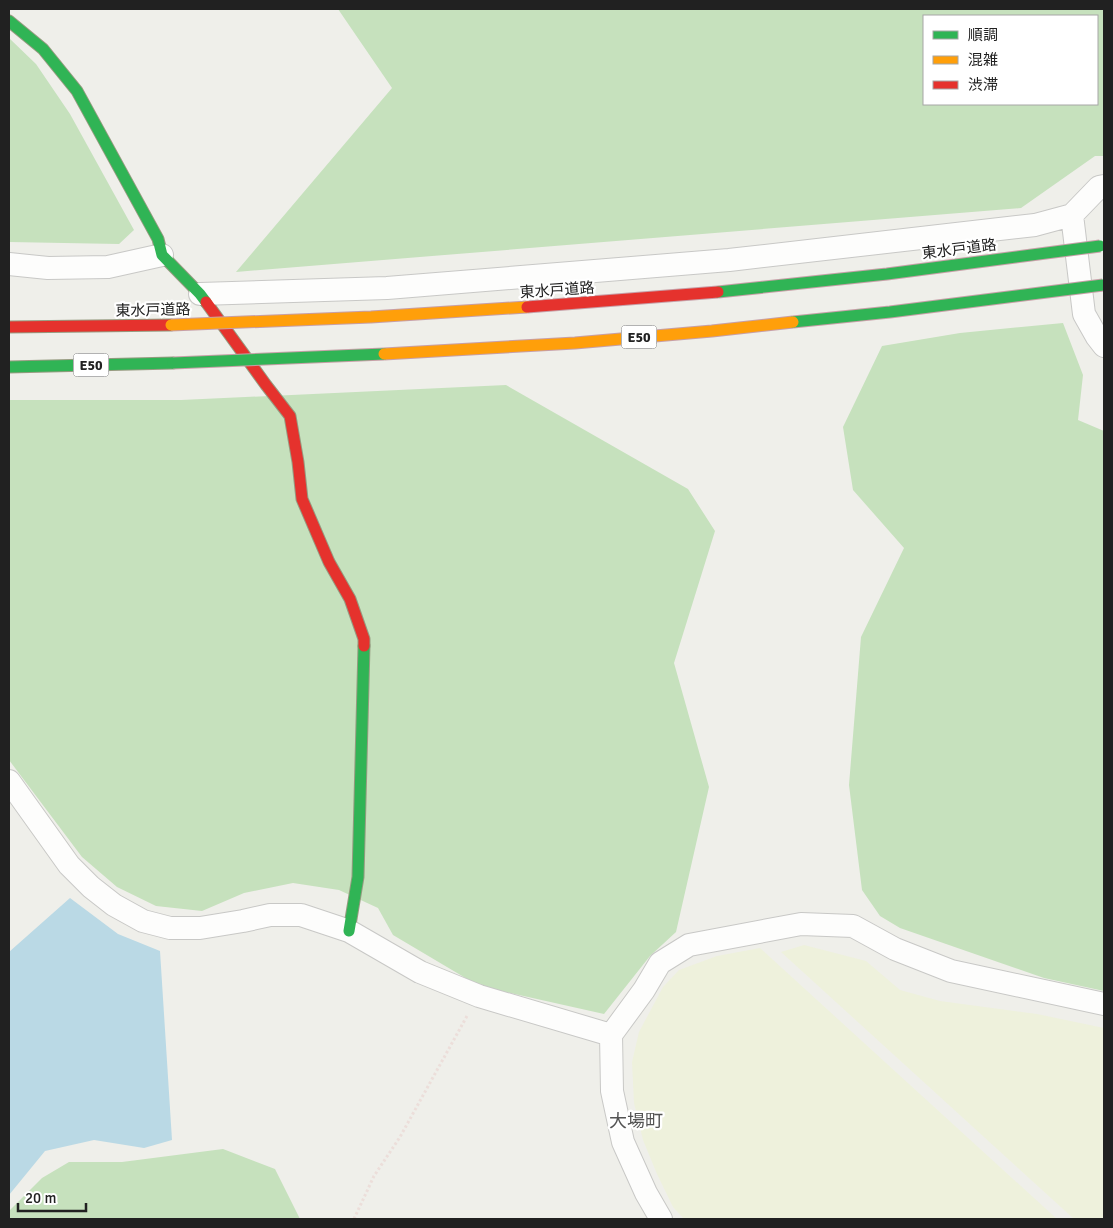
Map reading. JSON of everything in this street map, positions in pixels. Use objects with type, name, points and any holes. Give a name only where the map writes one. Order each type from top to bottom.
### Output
[{"type":"main road","points":[[9,21],[42,49],[77,92],[158,239],[162,256],[200,294],[290,416],[302,499],[329,562],[350,599],[364,639],[358,877],[349,931]]},
{"type":"main road","name":"東水戸道路","points":[[9,326],[171,325],[371,317],[592,303],[887,274],[1102,246]]},
{"type":"main road","name":"E50","points":[[9,367],[173,363],[379,354],[595,341],[890,312],[1104,285]]},
{"type":"street","points":[[200,294],[387,288],[730,260],[1035,225],[1072,214],[1099,187],[1104,186]]},
{"type":"street","points":[[1072,214],[1084,314],[1104,346]]},
{"type":"street","points":[[9,264],[48,268],[108,267],[162,256]]},
{"type":"street","points":[[9,781],[69,865],[91,887],[114,905],[143,920],[170,928],[200,928],[270,915],[301,915],[349,931],[420,972],[479,996],[611,1035]]},
{"type":"street","points":[[661,1219],[646,1193],[623,1142],[612,1090],[611,1035],[644,990],[660,963],[689,945],[801,924],[853,926],[895,949],[951,971],[1104,1004]]},
{"type":"path","points":[[354,1219],[374,1176],[400,1137],[479,996]]},
{"type":"green space","points":[[338,9],[1104,9],[1104,156],[1095,156],[1021,208],[236,272],[392,88]]},
{"type":"green space","points":[[9,38],[36,64],[70,114],[134,230],[119,244],[9,242]]},
{"type":"green space","points":[[1063,323],[1083,375],[1078,420],[1104,431],[1104,991],[1044,978],[900,928],[880,916],[862,890],[849,785],[861,637],[904,548],[853,490],[843,427],[882,346],[960,333]]},
{"type":"green space","points":[[506,385],[688,489],[715,531],[674,663],[709,787],[676,932],[650,956],[604,1014],[479,986],[393,935],[378,908],[339,890],[293,883],[244,893],[202,911],[156,906],[117,887],[82,857],[9,760],[9,400],[181,400]]},
{"type":"green space","points":[[804,945],[866,961],[900,990],[940,1001],[1037,1014],[1104,1028],[1104,1219],[1074,1219],[781,952]]},
{"type":"green space","points":[[760,948],[1057,1219],[684,1219],[673,1207],[657,1174],[643,1140],[634,1103],[632,1062],[639,1032],[663,987],[679,970],[717,956]]},
{"type":"green space","points":[[223,1149],[275,1169],[300,1219],[9,1219],[9,1211],[42,1178],[69,1162],[122,1162]]},
{"type":"water","points":[[70,898],[118,934],[160,951],[172,1140],[144,1148],[94,1140],[45,1151],[9,1195],[9,952]]},
{"type":"traffic: fast","points":[[9,21],[43,49],[77,91],[158,239],[162,255],[206,302]]},
{"type":"traffic: fast","points":[[718,292],[887,274],[1100,246]]},
{"type":"traffic: fast","points":[[793,322],[890,312],[1103,285]]},
{"type":"traffic: fast","points":[[173,363],[384,354]]},
{"type":"traffic: fast","points":[[9,367],[173,363]]},
{"type":"traffic: fast","points":[[349,931],[358,877],[364,646]]},
{"type":"traffic: jam","points":[[527,307],[718,292]]},
{"type":"traffic: jam","points":[[206,302],[290,416],[302,499],[329,562],[350,599],[364,639],[364,646]]},
{"type":"traffic: jam","points":[[9,327],[171,325]]},
{"type":"traffic: slow","points":[[171,325],[371,317],[527,307]]},
{"type":"traffic: slow","points":[[384,354],[575,343],[793,322]]},
{"type":"district","name":"大場町","points":[[636,1121]]}]
